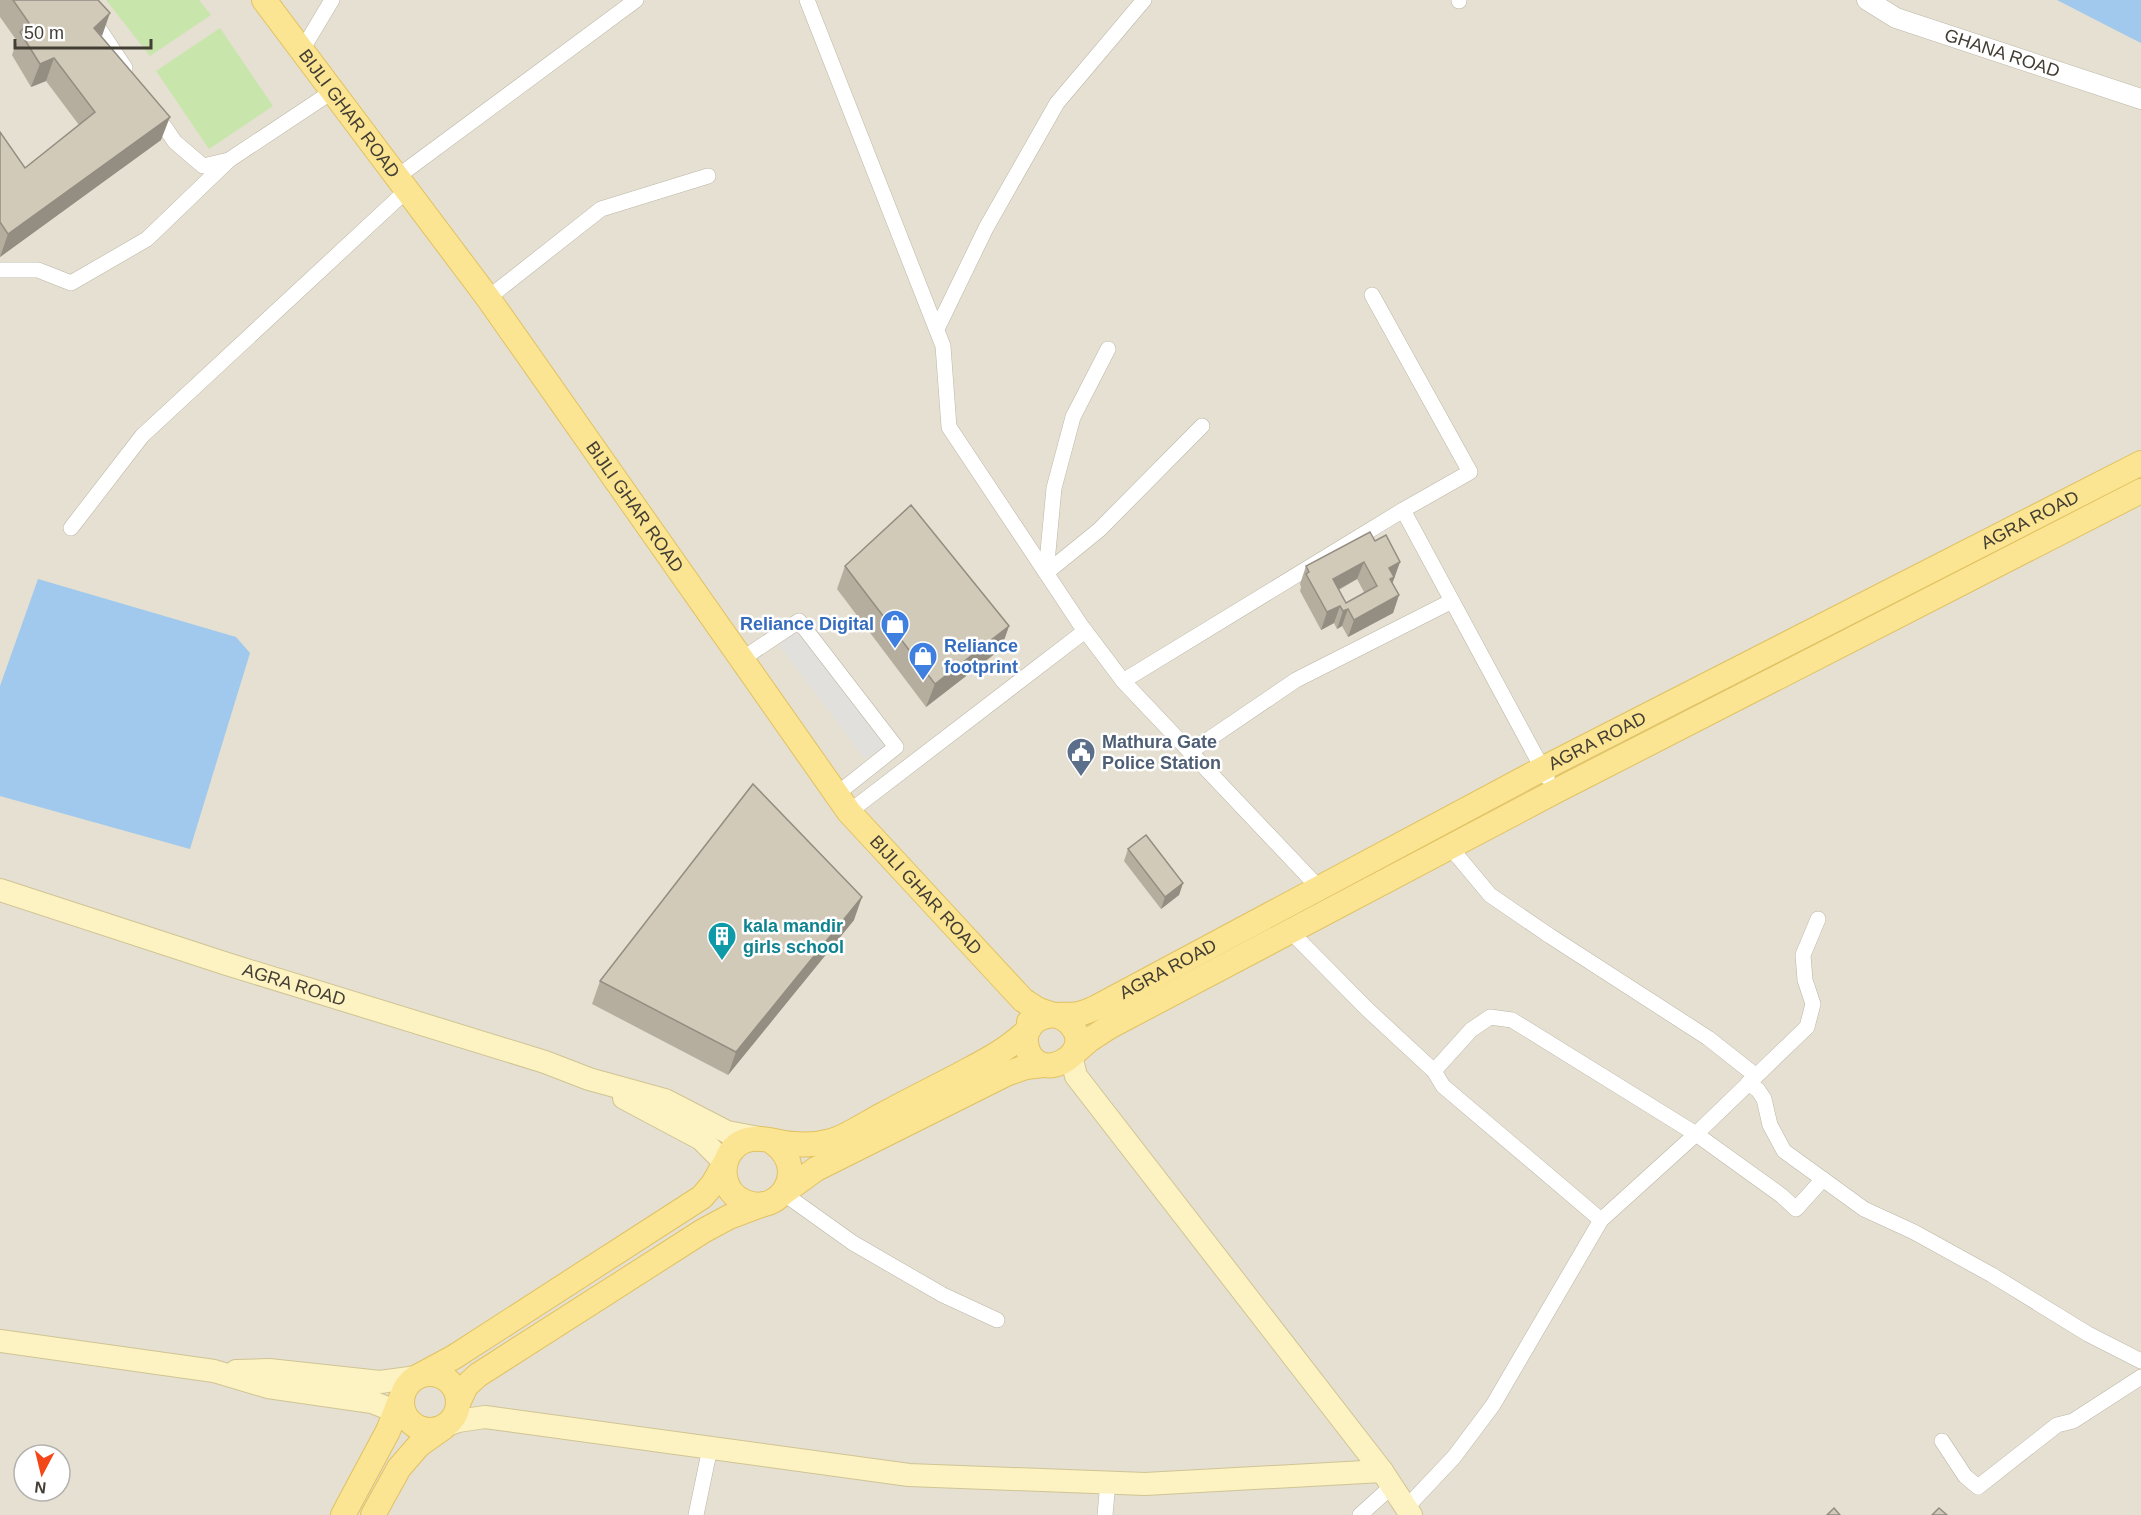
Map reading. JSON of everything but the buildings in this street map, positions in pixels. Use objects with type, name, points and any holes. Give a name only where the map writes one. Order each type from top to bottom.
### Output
[{"type":"main road","name":"BIJLI GHAR ROAD","points":[[264,0],[488,298],[843,803],[1023,1000]]},
{"type":"main road","name":"AGRA ROAD","points":[[1054,1015],[1078,1014],[1095,1008],[1542,769],[2141,463]]},
{"type":"main road","name":"AGRA ROAD","points":[[1074,1065],[1089,1040],[1109,1027],[1556,791],[2141,491]]},
{"type":"main road","name":"AGRA ROAD","points":[[0,890],[227,964],[545,1062],[589,1079],[665,1100],[728,1132],[795,1145],[832,1141],[1002,1052],[1029,1029]]},
{"type":"main road","points":[[1023,1000],[1036,1009],[1069,1023],[1074,1030],[1076,1047],[1074,1065],[1387,1479],[1408,1512]]},
{"type":"main road","points":[[1023,1000],[1029,1017],[1027,1048],[1030,1055],[1047,1065]]},
{"type":"main road","points":[[1029,1029],[1038,1019],[1054,1015]]},
{"type":"main road","points":[[373,1515],[399,1468],[419,1444],[452,1420],[466,1386],[478,1375],[703,1231],[773,1198],[816,1169],[1005,1074],[1026,1067],[1074,1065]]},
{"type":"main road","name":"AGRA ROAD","points":[[589,1079],[701,1140],[725,1163]]},
{"type":"main road","points":[[343,1515],[401,1408],[404,1389],[417,1377],[454,1357],[702,1197],[713,1184],[730,1152],[738,1144],[748,1139],[764,1139],[778,1146],[786,1154],[791,1174],[788,1184],[773,1198],[753,1204],[742,1201],[733,1194],[724,1174],[725,1163]]},
{"type":"main road","points":[[0,1341],[214,1371],[268,1387],[401,1408],[417,1428],[426,1430],[436,1430],[458,1421],[485,1417]]},
{"type":"main road","points":[[214,1371],[269,1370],[380,1382],[434,1374],[452,1383],[459,1401],[468,1410],[485,1417],[909,1475],[1145,1484],[1387,1479]]},
{"type":"street","points":[[80,0],[131,76]]},
{"type":"street","points":[[302,50],[332,0]]},
{"type":"street","points":[[71,528],[142,436],[402,184],[636,0]]},
{"type":"street","points":[[807,0],[943,346],[949,427],[1085,631],[1122,681],[1320,889]]},
{"type":"street","points":[[937,329],[986,228],[1057,103],[1144,0]]},
{"type":"street","name":"GHANA ROAD","points":[[1867,0],[1896,18],[2141,99]]},
{"type":"street","points":[[0,270],[38,270],[71,283],[147,240],[229,160],[333,92]]},
{"type":"street","points":[[150,104],[175,142],[203,166],[229,160]]},
{"type":"street","points":[[488,298],[601,209],[708,176]]},
{"type":"street","points":[[1122,681],[1403,510],[1470,472],[1372,295]]},
{"type":"street","points":[[1046,573],[1054,488],[1073,417],[1108,349]]},
{"type":"street","points":[[1046,573],[1099,530],[1202,426]]},
{"type":"street","points":[[1403,510],[1556,791]]},
{"type":"street","points":[[1190,752],[1296,680],[1452,601]]},
{"type":"street","points":[[742,659],[800,621],[896,747],[843,803]]},
{"type":"street","points":[[843,803],[1085,631]]},
{"type":"street","points":[[1450,847],[1490,895],[1708,1038],[1752,1079],[1764,1099],[1770,1125],[1784,1151],[1863,1209],[1934,1243],[1992,1275],[2088,1334],[2141,1361]]},
{"type":"street","points":[[1408,1512],[1454,1457],[1493,1405],[1601,1220],[1696,1134],[1807,1027],[1813,1004],[1805,980],[1803,955],[1818,919]]},
{"type":"street","points":[[1290,931],[1434,1071],[1443,1086],[1601,1220]]},
{"type":"street","points":[[1434,1071],[1471,1030],[1490,1017],[1512,1020],[1696,1134],[1782,1196],[1796,1209],[1823,1179]]},
{"type":"street","points":[[773,1198],[943,1295],[997,1320]]},
{"type":"street","points":[[1942,1441],[1965,1476],[1978,1487],[2057,1425],[2073,1421],[2141,1377]]},
{"type":"street","points":[[696,1515],[710,1448]]},
{"type":"street","points":[[1360,1515],[1387,1479]]},
{"type":"street","points":[[1105,1515],[1108,1482]]},
{"type":"shaded area","points":[[0,0],[2141,0],[2141,1515],[0,1515]]},
{"type":"shaded area","points":[[800,630],[885,746],[865,759],[779,645]]},
{"type":"green space","points":[[106,0],[199,0],[211,15],[150,56]]},
{"type":"green space","points":[[220,28],[273,106],[209,149],[156,71]]},
{"type":"water","points":[[2057,0],[2141,0],[2141,43],[2129,37]]},
{"type":"water","points":[[38,579],[236,637],[250,653],[190,849],[0,796],[0,686]]},
{"type":"place","name":"Reliance Digital","points":[[895,650]]},
{"type":"place","name":"Reliance footprint","points":[[923,682]]},
{"type":"place","name":"Mathura Gate Police Station","points":[[1081,778]]},
{"type":"place","name":"kala mandir girls school","points":[[722,962]]}]
